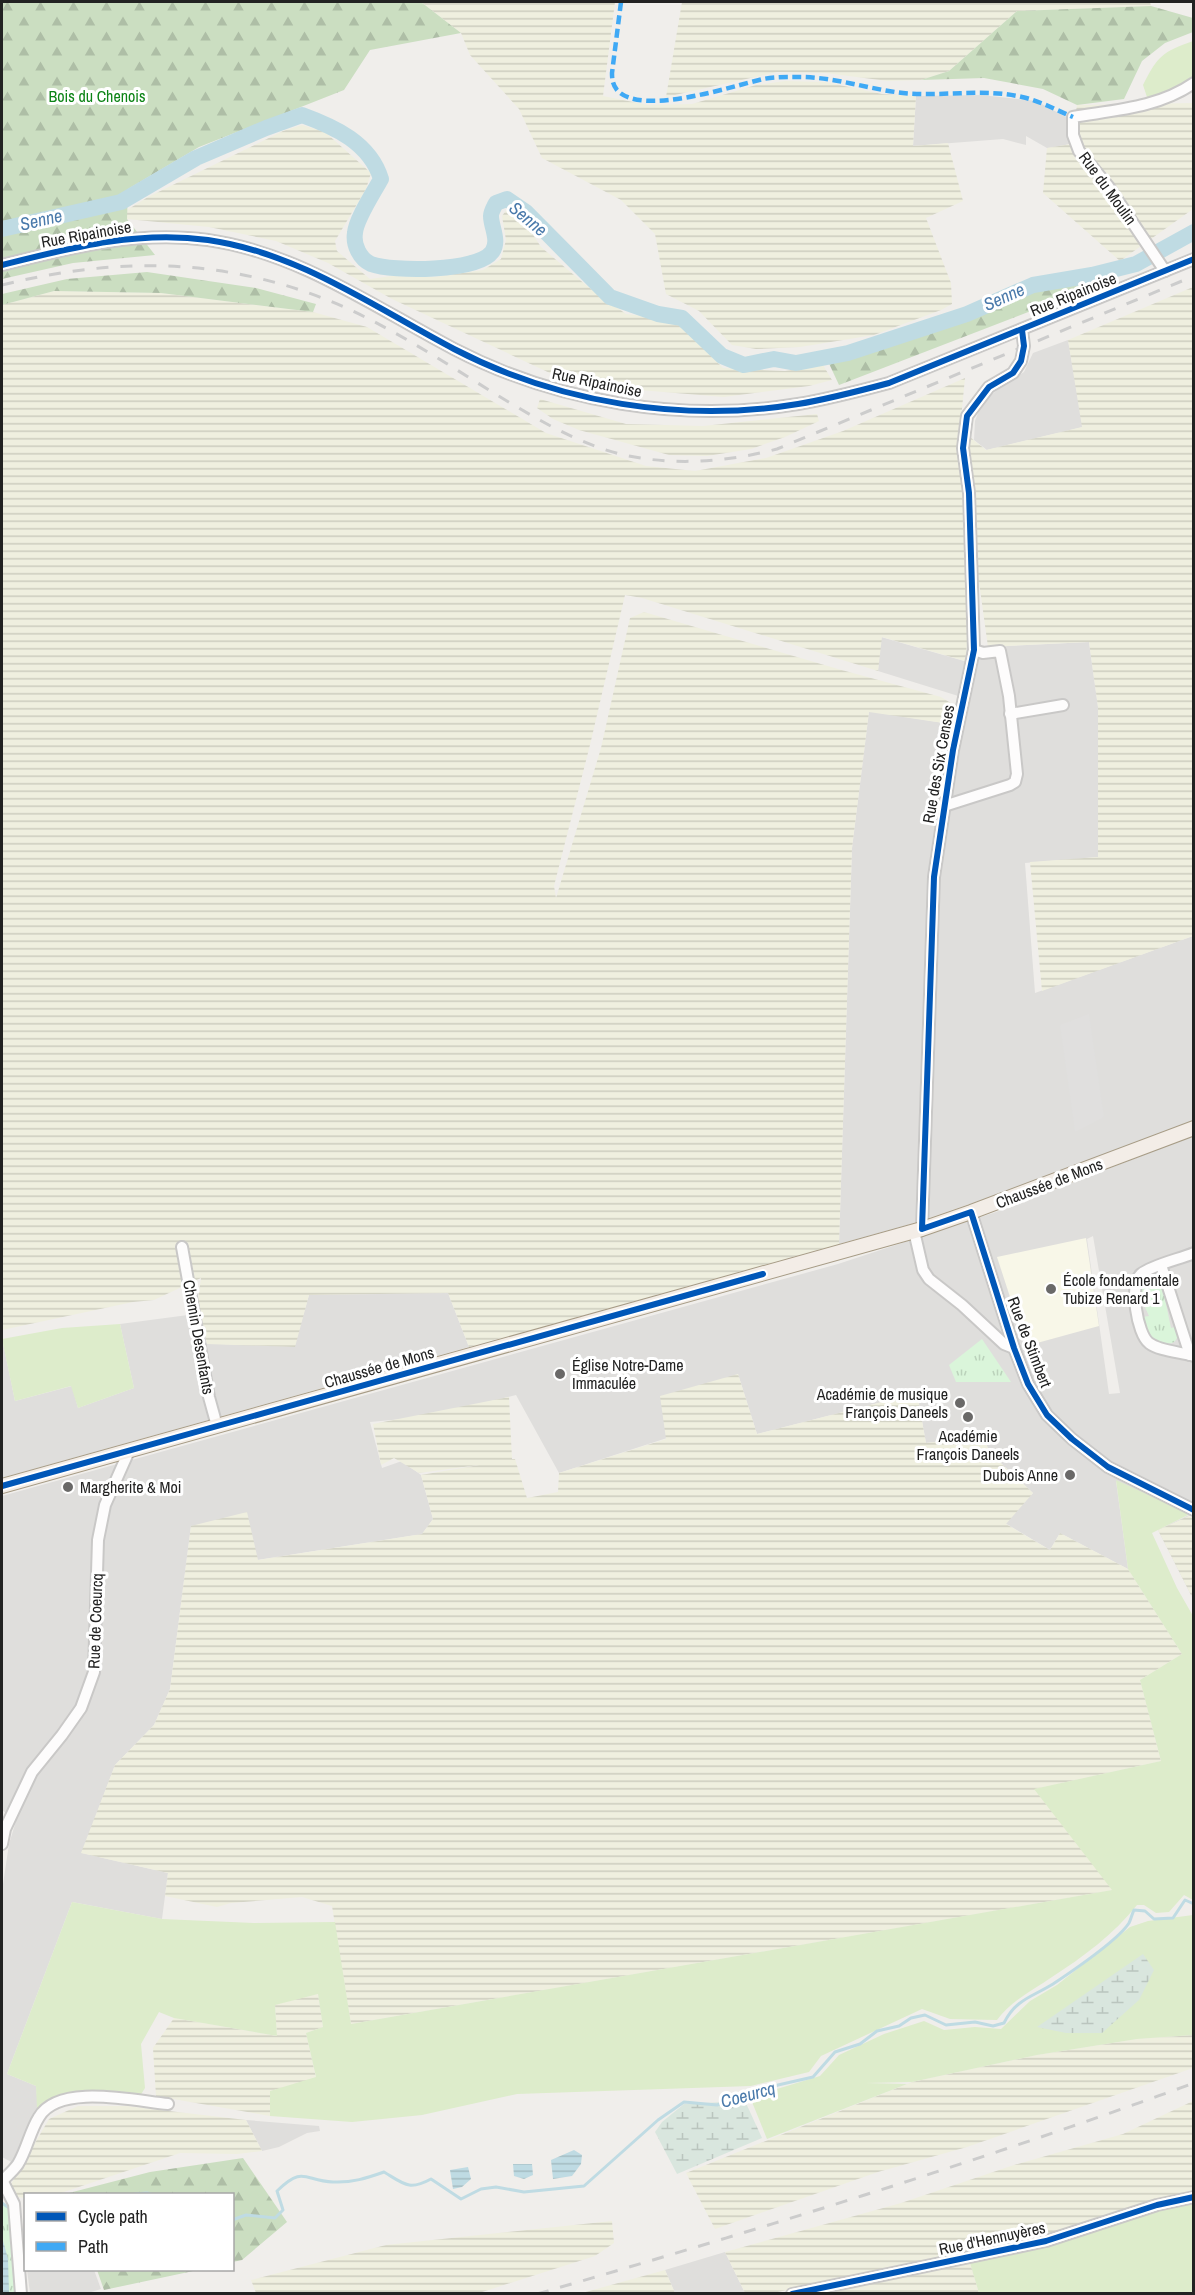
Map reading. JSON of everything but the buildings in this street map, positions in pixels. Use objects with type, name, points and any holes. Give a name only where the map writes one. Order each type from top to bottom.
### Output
[{"type":"main road","name":"Chaussée de Mons","points":[[2,1486],[918,1230],[1194,1128]]},
{"type":"street","name":"Rue du Moulin","points":[[1162,266],[1108,186],[1079,151],[1073,135],[1073,117],[1154,102],[1174,95],[1194,83]]},
{"type":"street","name":"Rue Ripainoise","points":[[2,264],[81,246],[139,238],[170,237],[208,240],[247,248],[284,260],[336,283],[446,344],[495,368],[575,394],[616,403],[662,409],[710,411],[751,410],[797,405],[848,395],[889,383],[1022,330],[1162,266],[1194,259]]},
{"type":"street","name":"Rue des Six Censes","points":[[918,1230],[921,1206],[933,888],[953,750],[974,650],[969,493],[963,448],[967,416],[989,387],[1013,373],[1021,361],[1024,346],[1022,330]]},
{"type":"street","points":[[944,806],[1015,782],[1017,774],[1000,651],[983,653],[974,650]]},
{"type":"street","points":[[1010,714],[1063,705]]},
{"type":"street","name":"Rue de Stimbert","points":[[971,1212],[1014,1348],[1028,1384],[1047,1415],[1072,1439],[1108,1467],[1194,1510]]},
{"type":"street","name":"Rue de Stimbert","points":[[918,1230],[923,1270],[929,1279],[962,1305],[1004,1344],[1014,1348]]},
{"type":"street","name":"Chemin Desenfants","points":[[182,1246],[209,1396],[217,1426]]},
{"type":"street","points":[[1192,1356],[1154,1346],[1142,1336],[1135,1289],[1136,1281],[1141,1274],[1194,1253]]},
{"type":"street","points":[[1161,1265],[1192,1356]]},
{"type":"street","name":"Rue de Coeurcq","points":[[2,1844],[5,1828],[32,1772],[62,1736],[81,1708],[94,1672],[98,1540],[105,1505],[129,1451]]},
{"type":"street","points":[[21,2294],[15,2210],[2,2180],[17,2165],[44,2110],[59,2101],[96,2096],[168,2104]]},
{"type":"street","name":"Rue d'Hennuyères","points":[[792,2294],[1046,2241],[1157,2205],[1194,2197]]},
{"type":"shaded area","points":[[981,95],[1036,101],[1068,118],[1071,144],[1047,148],[1026,136],[1026,145],[1003,139],[913,146],[916,96]]},
{"type":"shaded area","points":[[1068,340],[1083,427],[987,450],[974,440],[975,421],[982,403],[1024,372],[1033,353]]},
{"type":"shaded area","points":[[881,637],[964,661],[968,644],[988,647],[1089,642],[1098,707],[1098,857],[1025,863],[1035,993],[1193,936],[1193,1121],[1028,1184],[911,1224],[839,1244],[852,848],[869,711],[950,724],[961,728],[968,699],[878,671]]},
{"type":"shaded area","points":[[1089,1014],[1104,1117],[1075,1132],[1060,1025]]},
{"type":"shaded area","points":[[1193,1136],[1193,1599],[1158,1530],[1189,1515],[1116,1481],[1128,1569],[1060,1533],[1050,1550],[1005,1523],[1033,1493],[989,1452],[984,1436],[926,1443],[917,1393],[757,1434],[738,1374],[667,1438],[559,1473],[516,1395],[449,1411],[370,1422],[382,1468],[402,1461],[421,1475],[433,1519],[422,1534],[257,1560],[191,1526],[170,1689],[154,1725],[115,1765],[82,1853],[168,1873],[162,1919],[72,1902],[7,2074],[36,2086],[39,2117],[17,2165],[2,2157],[2,1891],[9,1844],[16,1821],[2,1810],[2,1496],[838,1264],[996,1212]],"holes":[[[1093,1236],[1120,1393],[1109,1394],[1087,1239]]]},
{"type":"shaded area","name":"École fondamentale Tubize Renard 1","points":[[1086,1238],[1099,1326],[1026,1346],[997,1257]]},
{"type":"shaded area","points":[[448,1293],[469,1347],[2,1478],[2,1338],[15,1401],[72,1386],[78,1408],[134,1388],[120,1324],[188,1315],[197,1343],[294,1347],[309,1295]]},
{"type":"shaded area","points":[[246,2120],[319,2126],[320,2131],[307,2133],[279,2147],[262,2151]]},
{"type":"shaded area","points":[[725,2252],[745,2293],[675,2293],[665,2270]]},
{"type":"shaded area","points":[[27,2271],[94,2271],[101,2289],[88,2293],[30,2293]]},
{"type":"green space","name":"Bois du Chenois","points":[[2,2],[421,2],[461,33],[370,50],[344,90],[199,147],[128,189],[127,219],[155,255],[73,263],[2,279]]},
{"type":"green space","points":[[421,2],[615,2],[603,96],[648,105],[692,104],[756,85],[785,81],[825,82],[882,94],[916,96],[913,146],[948,143],[963,201],[926,218],[951,283],[952,304],[874,335],[800,347],[756,349],[732,345],[699,311],[666,294],[655,234],[621,200],[542,158],[519,109],[470,55],[461,33]]},
{"type":"green space","points":[[682,2],[1150,2],[1151,6],[1017,11],[949,71],[921,80],[888,81],[825,73],[777,72],[666,97]]},
{"type":"green space","points":[[1151,6],[1193,18],[1193,32],[1165,43],[1142,61],[1124,99],[1077,105],[1043,89],[984,78],[921,80],[949,71],[1017,11]]},
{"type":"green space","points":[[1193,41],[1193,79],[1165,94],[1147,97],[1143,85],[1162,56]]},
{"type":"green space","points":[[1193,103],[1193,209],[1120,261],[1043,193],[1047,148],[1071,144],[1077,105]]},
{"type":"green space","points":[[302,125],[325,132],[371,173],[366,189],[335,241],[337,251],[370,279],[392,276],[434,277],[483,270],[501,259],[506,240],[502,216],[507,209],[521,216],[541,247],[587,286],[626,314],[658,318],[680,325],[723,368],[785,371],[823,365],[832,380],[809,386],[724,397],[627,389],[552,374],[392,299],[328,263],[276,241],[209,227],[127,219],[127,210],[148,197],[283,131]]},
{"type":"green space","points":[[147,272],[256,288],[316,304],[313,312],[161,293],[54,291],[2,305],[2,294],[67,279]]},
{"type":"green space","points":[[1109,281],[839,385],[826,357],[1033,289]]},
{"type":"green space","points":[[1193,287],[1193,936],[1042,991],[1030,862],[1098,857],[1098,707],[1089,642],[988,647],[979,582],[969,583],[969,629],[965,661],[882,637],[878,671],[642,598],[625,595],[554,886],[556,898],[601,748],[630,618],[644,612],[941,697],[954,705],[950,724],[869,712],[852,848],[839,1244],[469,1347],[448,1293],[309,1295],[295,1347],[207,1344],[198,1299],[201,1278],[154,1300],[133,1302],[2,1330],[2,305],[54,291],[161,293],[313,312],[367,327],[546,433],[646,466],[695,471],[766,458],[843,431],[965,378],[960,429],[986,450],[1082,427],[1068,340]]},
{"type":"green space","points":[[540,399],[626,424],[703,426],[817,414],[819,421],[785,437],[751,449],[707,456],[669,455],[579,430],[553,419],[537,408]]},
{"type":"green space","points":[[1152,1273],[1160,1275],[1171,1328],[1178,1326],[1177,1339],[1170,1344],[1149,1338],[1142,1317],[1149,1316],[1139,1294],[1141,1279]]},
{"type":"green space","points":[[120,1324],[134,1388],[78,1408],[71,1386],[15,1401],[2,1339],[62,1328]]},
{"type":"green space","points":[[982,1339],[1011,1382],[956,1382],[949,1365]]},
{"type":"green space","points":[[738,1374],[757,1434],[917,1393],[926,1443],[984,1436],[989,1452],[1033,1493],[1006,1524],[1050,1550],[1060,1533],[1128,1569],[1182,1654],[1140,1680],[1161,1761],[1035,1789],[1113,1890],[351,2024],[332,1906],[302,1897],[231,1903],[217,1907],[165,1896],[168,1873],[81,1853],[115,1765],[154,1725],[170,1689],[191,1526],[247,1512],[258,1560],[422,1534],[433,1519],[421,1475],[479,1465],[419,1473],[394,1458],[381,1465],[373,1424],[509,1397],[512,1459],[515,1459],[527,1498],[558,1492],[559,1473],[666,1439],[660,1396]]},
{"type":"green space","points":[[1116,1480],[1190,1514],[1152,1533],[1177,1588],[1193,1616],[1193,1900],[1184,1895],[1169,1912],[1156,1913],[1144,1905],[1137,1905],[1098,1944],[1016,2001],[997,2020],[950,2019],[922,2009],[821,2056],[809,2072],[751,2086],[517,2094],[422,2115],[352,2122],[270,2116],[270,2091],[316,2077],[306,2033],[323,2027],[318,1994],[275,2005],[277,2036],[174,2018],[159,2012],[141,2044],[145,2088],[140,2096],[91,2090],[58,2097],[37,2109],[36,2086],[7,2074],[72,1902],[162,1919],[254,1923],[335,1922],[351,2024],[1112,1890],[1034,1789],[1161,1761],[1140,1680],[1182,1654],[1128,1569]]},
{"type":"green space","points":[[1191,1515],[1194,1516],[1193,1599],[1158,1530]]},
{"type":"green space","points":[[1193,1915],[1193,2035],[1137,2039],[1037,2055],[912,2082],[866,2083],[907,2084],[767,2139],[750,2097],[820,2076],[839,2055],[884,2034],[924,2021],[944,2030],[975,2027],[1001,2029],[1030,2001],[1057,1985],[1130,1927],[1148,1921]]},
{"type":"green space","points":[[1143,1954],[1154,1970],[1139,2000],[1102,2033],[1066,2033],[1037,2027]]},
{"type":"green space","points":[[318,1994],[323,2027],[306,2033],[316,2078],[271,2091],[270,2116],[156,2096],[153,2048],[174,2018],[277,2036],[275,2004]]},
{"type":"green space","points":[[1193,2035],[1193,2068],[967,2147],[878,2172],[715,2229],[686,2173],[912,2082],[1037,2055],[1137,2039]]},
{"type":"green space","points":[[745,2101],[762,2138],[677,2174],[655,2132],[662,2122],[684,2104]]},
{"type":"green space","points":[[1193,2101],[1193,2193],[1174,2196],[1042,2236],[773,2293],[745,2293],[725,2252],[901,2203],[1014,2165],[1123,2134]]},
{"type":"green space","points":[[78,2106],[126,2106],[246,2120],[262,2151],[237,2154],[180,2153],[61,2193],[24,2193],[24,2198],[18,2197],[11,2184],[49,2119]]},
{"type":"green space","points":[[243,2158],[287,2222],[242,2260],[234,2262],[234,2193],[69,2193],[150,2172]]},
{"type":"green space","points":[[2,2203],[15,2215],[21,2293],[2,2293]]},
{"type":"green space","points":[[1193,2203],[1193,2293],[979,2293],[970,2263],[1052,2244],[1158,2211]]},
{"type":"green space","points":[[612,2221],[614,2243],[595,2256],[479,2293],[256,2293],[251,2280],[386,2245]]},
{"type":"green space","points":[[970,2263],[979,2293],[824,2294],[847,2288]]},
{"type":"green space","points":[[665,2270],[675,2293],[582,2293]]},
{"type":"green space","points":[[97,2271],[193,2271],[104,2290]]},
{"type":"water","points":[[574,2150],[582,2155],[581,2164],[572,2176],[553,2179],[551,2160]]},
{"type":"water","points":[[513,2164],[532,2164],[533,2175],[524,2179],[514,2176]]},
{"type":"water","points":[[468,2167],[471,2179],[462,2187],[453,2189],[450,2170]]},
{"type":"water","points":[[2,2237],[8,2259],[9,2293],[2,2293]]},
{"type":"waterway","name":"Senne","points":[[2,229],[121,202],[196,158],[302,115],[350,138],[360,146],[376,166],[381,179],[356,227],[356,247],[367,262],[382,267],[415,269],[453,267],[483,259],[492,252],[495,243],[491,220],[492,211],[496,203],[507,199],[526,212],[610,297],[658,314],[682,318],[722,356],[744,365],[774,359],[796,363],[848,353],[967,314],[1033,285],[1092,275],[1136,264],[1194,232]]},
{"type":"waterway","name":"Coeurcq","points":[[234,2219],[246,2215],[275,2218],[283,2210],[277,2191],[299,2176],[340,2182],[359,2180],[384,2172],[412,2185],[431,2179],[461,2199],[481,2189],[496,2187],[524,2192],[584,2186],[658,2120],[684,2102],[717,2105],[778,2085],[813,2077],[835,2052],[860,2044],[877,2031],[899,2026],[911,2018],[925,2015],[946,2025],[975,2022],[993,2026],[1004,2023],[1025,1999],[1061,1979],[1115,1938],[1129,1923],[1134,1910],[1145,1911],[1154,1919],[1173,1918],[1185,1900],[1194,1904]]},
{"type":"waterway","name":"Coeurcq","points":[[2,2203],[12,2210]]},
{"type":"railway","points":[[2,285],[89,269],[132,266],[174,266],[217,270],[259,278],[302,291],[364,316],[422,348],[527,413],[574,438],[624,455],[662,461],[701,461],[720,460],[777,449],[1194,276]]},
{"type":"railway","points":[[537,2294],[867,2194],[1194,2083]]},
{"type":"marked path","points":[[621,2],[612,78],[617,90],[629,98],[646,101],[666,100],[710,93],[763,79],[809,77],[903,93],[1007,94],[1035,101],[1073,117]]},
{"type":"cycle path","points":[[2,265],[104,242],[155,237],[208,240],[241,247],[305,269],[365,299],[454,349],[494,368],[535,383],[622,404],[710,411],[798,404],[889,383],[1194,259]]},
{"type":"cycle path","points":[[1022,330],[1024,346],[1021,361],[1013,373],[989,387],[967,416],[963,448],[969,493],[974,650],[953,750],[934,877],[922,1229],[971,1212],[1014,1348],[1028,1384],[1047,1415],[1072,1439],[1108,1467],[1194,1510]]},
{"type":"cycle path","points":[[2,1486],[763,1274]]},
{"type":"cycle path","points":[[792,2294],[1046,2241],[1157,2205],[1194,2197]]},
{"type":"place","name":"École fondamentale Tubize Renard 1","points":[[1051,1289]]},
{"type":"place","name":"Église Notre-Dame Immaculée","points":[[560,1374]]},
{"type":"place","name":"Académie de musique François Daneels","points":[[960,1403]]},
{"type":"place","name":"Académie François Daneels","points":[[968,1417]]},
{"type":"place","name":"Dubois Anne","points":[[1070,1475]]},
{"type":"place","name":"Margherite & Moi","points":[[68,1487]]}]
